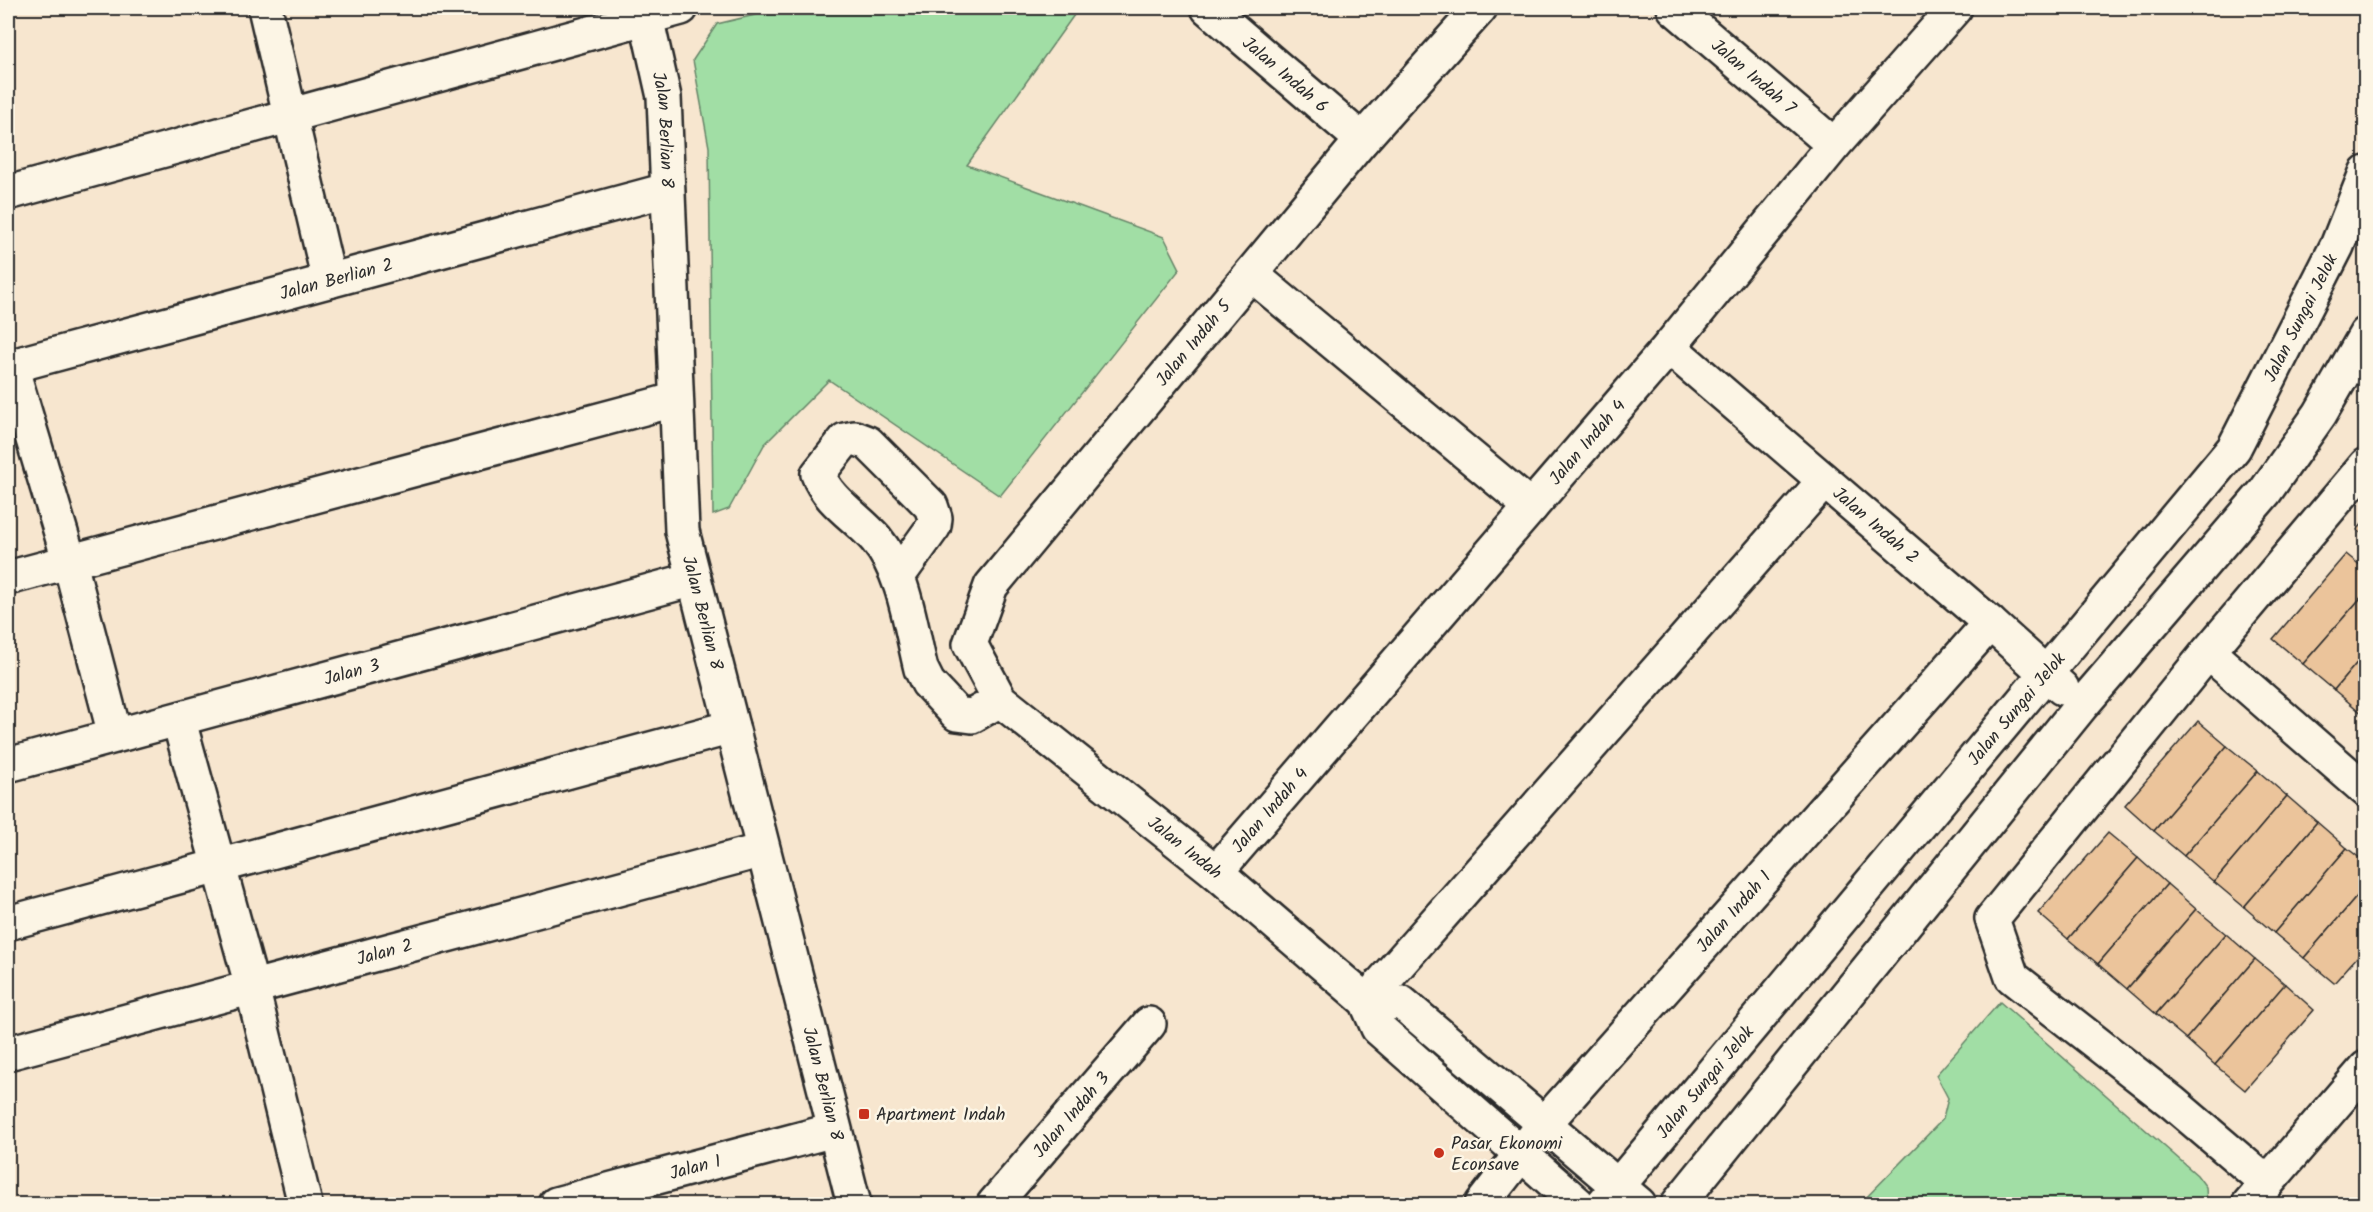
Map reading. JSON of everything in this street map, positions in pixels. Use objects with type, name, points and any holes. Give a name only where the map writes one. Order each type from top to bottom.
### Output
[{"type":"street","points":[[265,8],[329,281]]},
{"type":"street","points":[[8,193],[646,12],[681,8]]},
{"type":"street","name":"Jalan Indah 6","points":[[1208,8],[1362,140]]},
{"type":"street","name":"Jalan Indah 5","points":[[1000,699],[970,644],[991,586],[1362,140],[1480,8]]},
{"type":"street","name":"Jalan Indah 7","points":[[1674,8],[1834,145]]},
{"type":"street","name":"Jalan Indah 4","points":[[1216,872],[1669,347],[1834,145],[1955,8]]},
{"type":"street","name":"Jalan Berlian 8","points":[[646,12],[664,97],[682,531],[854,1204]]},
{"type":"street","name":"Jalan Sungai Jelok","points":[[1620,1199],[1650,1148],[2234,448],[2337,246],[2366,172]]},
{"type":"street","name":"Jalan Berlian 2","points":[[9,366],[667,190]]},
{"type":"street","points":[[1251,274],[1531,507]]},
{"type":"street","points":[[1678,1204],[1702,1190],[2081,706],[2265,492],[2320,414],[2366,334]]},
{"type":"street","name":"Jalan Indah 2","points":[[1669,347],[1990,623],[2081,706]]},
{"type":"street","points":[[9,366],[70,563],[115,735]]},
{"type":"street","points":[[8,578],[675,400]]},
{"type":"street","points":[[2366,465],[2208,652],[1992,919],[2012,977],[2173,1103],[2258,1194],[2366,1068]]},
{"type":"street","points":[[1366,1000],[1824,481]]},
{"type":"street","points":[[898,576],[921,669],[928,683],[957,714],[972,716],[1000,699]]},
{"type":"street","name":"Jalan 3","points":[[8,765],[115,735],[179,721],[694,579]]},
{"type":"street","name":"Jalan Indah 1","points":[[1482,1204],[1530,1163],[1990,623]]},
{"type":"street","points":[[2208,652],[2366,790]]},
{"type":"street","name":"Jalan Indah","points":[[1000,699],[1216,872],[1366,1000],[1378,1028],[1578,1204]]},
{"type":"street","points":[[179,721],[252,987],[305,1204]]},
{"type":"street","points":[[8,923],[732,727]]},
{"type":"street","name":"Jalan 2","points":[[8,1053],[763,850]]},
{"type":"street","points":[[1366,1000],[1402,1002],[1555,1134],[1620,1199]]},
{"type":"street","name":"Jalan Indah 3","points":[[994,1204],[1149,1024]]},
{"type":"street","name":"Jalan 1","points":[[556,1204],[834,1130]]},
{"type":"street","points":[[1555,1134],[1592,1151],[1650,1148]]},
{"type":"street","points":[[1530,1163],[1550,1204]]},
{"type":"green space","points":[[784,8],[1079,8],[967,165],[1164,237],[1180,269],[1000,496],[829,380],[764,445],[729,509],[713,515],[709,147],[693,60],[717,24]]},
{"type":"green space","points":[[2000,1002],[2197,1175],[2206,1187],[2207,1204],[1860,1204],[1943,1119],[1948,1098],[1936,1075]]},
{"type":"building","points":[[2366,520],[2366,537],[2357,530]]},
{"type":"building","points":[[2346,554],[2366,570],[2366,592],[2303,664],[2273,639]]},
{"type":"building","points":[[2366,592],[2366,652],[2334,690],[2303,664]]},
{"type":"building","points":[[2366,652],[2366,713],[2364,715],[2334,690]]},
{"type":"building","points":[[2198,721],[2227,746],[2154,831],[2125,805]]},
{"type":"building","points":[[2227,746],[2258,771],[2184,856],[2154,831]]},
{"type":"building","points":[[2258,771],[2287,796],[2214,882],[2184,856]]},
{"type":"building","points":[[2287,796],[2317,822],[2244,907],[2214,882]]},
{"type":"building","points":[[2317,822],[2347,848],[2274,933],[2244,907]]},
{"type":"building","points":[[2108,833],[2138,858],[2068,939],[2038,913]]},
{"type":"building","points":[[2347,848],[2366,863],[2366,886],[2304,958],[2274,933]]},
{"type":"building","points":[[2138,858],[2167,884],[2098,964],[2068,939]]},
{"type":"building","points":[[2167,884],[2196,909],[2127,989],[2098,964]]},
{"type":"building","points":[[2366,886],[2366,947],[2334,983],[2304,958]]},
{"type":"building","points":[[2196,909],[2226,934],[2156,1014],[2127,989]]},
{"type":"building","points":[[2226,934],[2255,959],[2186,1039],[2156,1014]]},
{"type":"building","points":[[2255,959],[2285,984],[2215,1065],[2186,1039]]},
{"type":"building","points":[[2285,984],[2314,1010],[2245,1090],[2215,1065]]},
{"type":"building","points":[[2366,1187],[2366,1204],[2362,1204],[2355,1199]]},
{"type":"place","name":"Apartment Indah","points":[[864,1114]]},
{"type":"place","name":"Pasar Ekonomi Econsave","points":[[1439,1153]]}]
